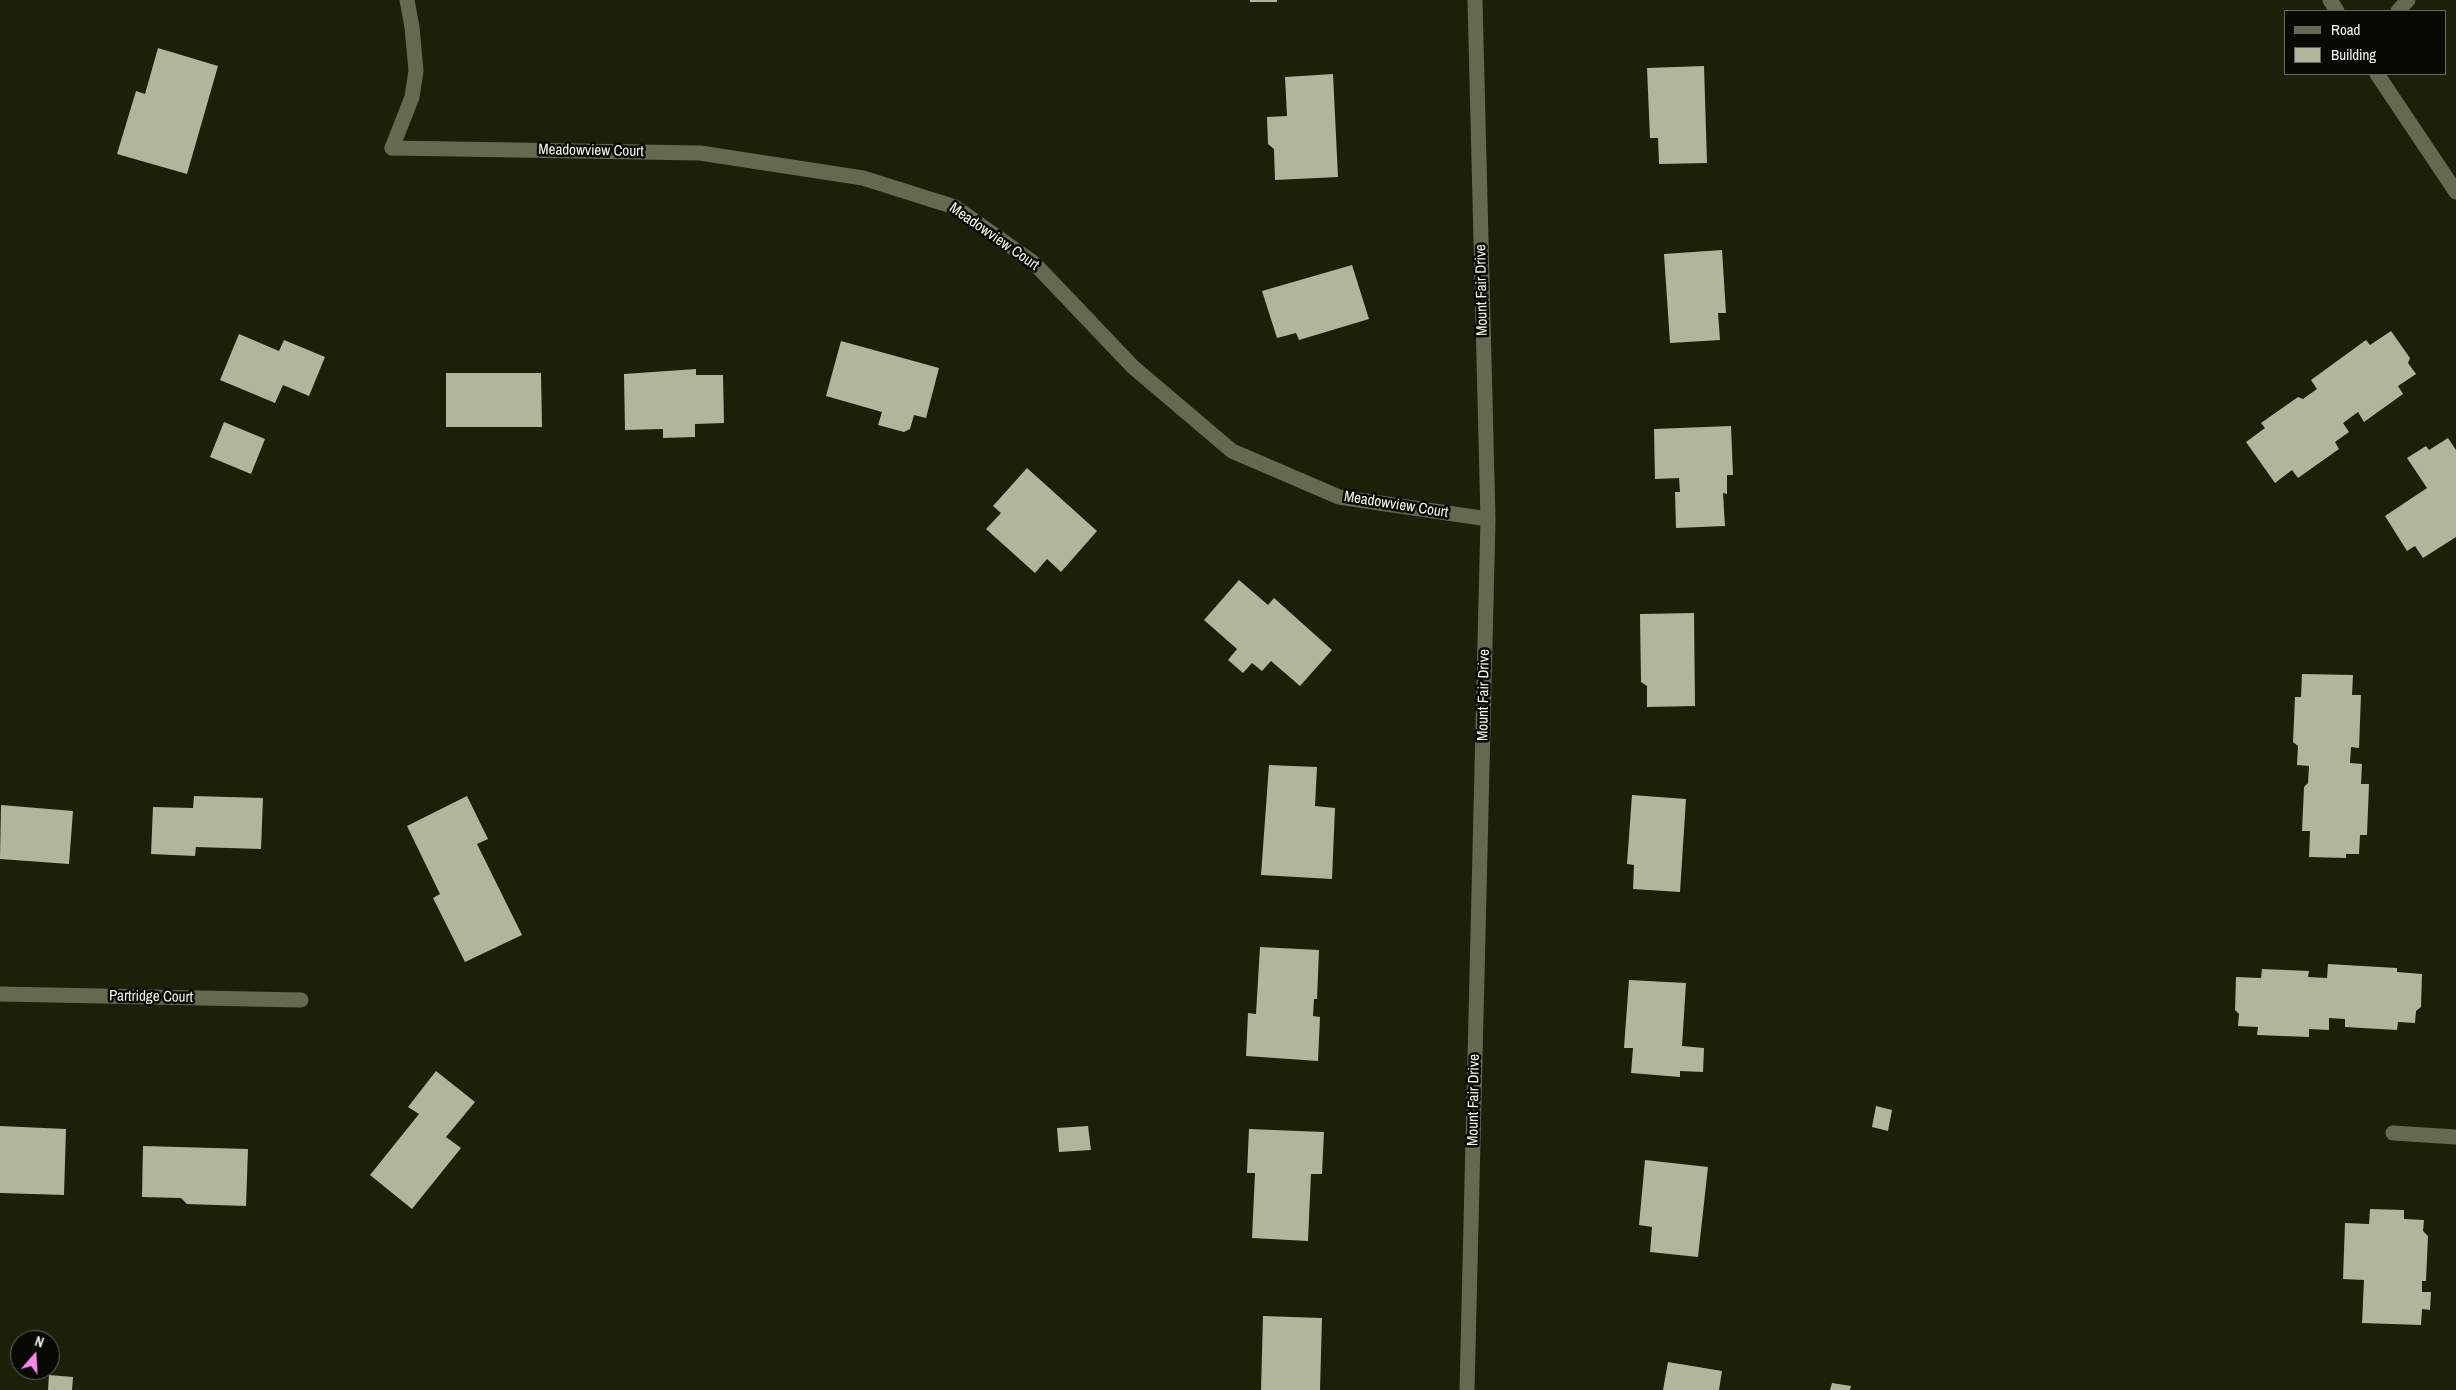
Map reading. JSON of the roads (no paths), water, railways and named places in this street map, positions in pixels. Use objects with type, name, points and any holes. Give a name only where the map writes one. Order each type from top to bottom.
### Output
[{"type":"street","name":"Meadowview Court","points":[[407,0],[412,26],[416,70],[412,97],[392,148],[700,153],[863,178],[955,206],[1034,263],[1133,367],[1232,451],[1339,497],[1488,519]]},
{"type":"street","name":"Mount Fair Drive","points":[[1467,1390],[1488,519],[1475,0]]},
{"type":"street","points":[[2399,10],[2408,0]]},
{"type":"street","points":[[2378,75],[2456,192]]},
{"type":"street","name":"Partridge Court","points":[[0,994],[301,1000]]},
{"type":"street","points":[[2393,1133],[2456,1137]]}]
